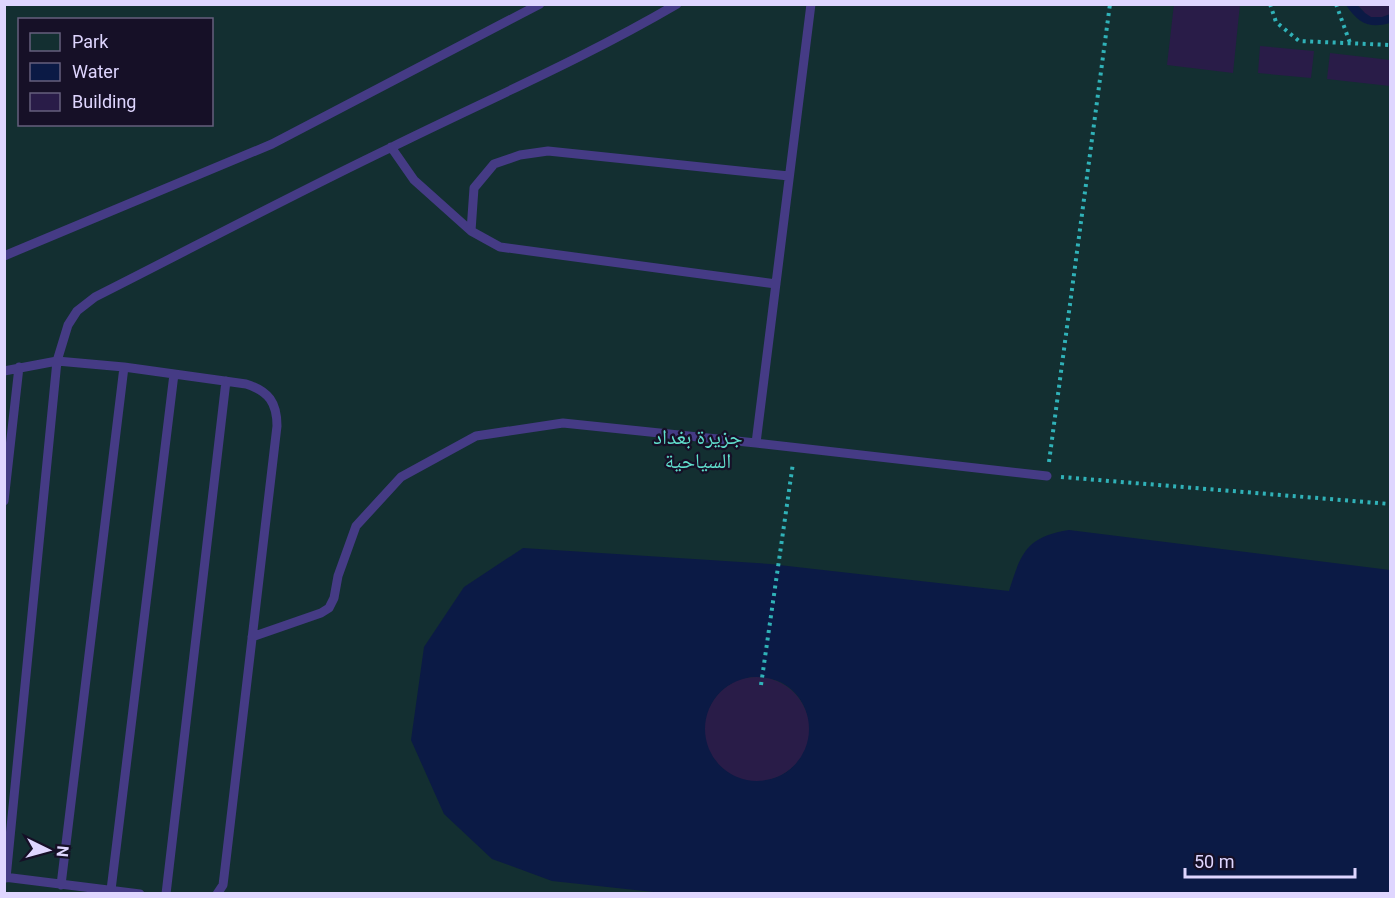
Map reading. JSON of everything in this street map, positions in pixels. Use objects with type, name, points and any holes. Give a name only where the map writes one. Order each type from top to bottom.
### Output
[{"type":"lane","points":[[4,256],[272,144],[540,4]]},
{"type":"lane","points":[[140,894],[5,878],[57,361],[68,325],[77,311],[95,297],[391,147],[543,74],[677,4]]},
{"type":"lane","points":[[756,443],[811,4]]},
{"type":"lane","points":[[391,147],[414,180],[471,231],[500,247],[776,284]]},
{"type":"lane","points":[[471,231],[474,188],[494,164],[520,155],[548,151],[789,176]]},
{"type":"lane","points":[[4,371],[57,361],[123,367],[256,387],[266,393],[273,402],[277,414],[277,426],[223,885],[217,894]]},
{"type":"lane","points":[[61,885],[123,367]]},
{"type":"lane","points":[[4,501],[20,368]]},
{"type":"lane","points":[[111,890],[174,374]]},
{"type":"lane","points":[[166,894],[226,381]]},
{"type":"lane","points":[[252,637],[321,613],[329,608],[356,525],[401,477],[476,436],[563,423],[1047,476]]},
{"type":"path","points":[[1110,4],[1047,476],[1390,504]]},
{"type":"path","points":[[1270,4],[1276,22],[1299,41],[1390,45]]},
{"type":"path","points":[[1335,4],[1350,43]]},
{"type":"path","points":[[761,686],[795,447]]},
{"type":"green space","name":"جزيرة بغداد السياحية","points":[[5,5],[1390,5],[1390,893],[5,894]]},
{"type":"water","points":[[1346,5],[1357,5],[1372,16],[1380,17],[1390,14],[1390,23],[1370,25],[1365,23]]},
{"type":"water","points":[[1069,530],[1390,570],[1390,893],[672,894],[552,881],[492,859],[444,814],[411,740],[424,647],[464,587],[523,548],[770,564],[1009,591],[1017,566],[1027,549],[1034,542]],"holes":[[[751,677],[778,681],[796,694],[805,709],[808,725],[807,742],[800,757],[790,769],[775,777],[757,780],[737,776],[720,765],[709,748],[706,727],[710,707],[722,691],[736,682]]]},
{"type":"building","points":[[1174,4],[1240,4],[1233,73],[1167,65]]},
{"type":"building","points":[[1357,4],[1390,4],[1390,14],[1371,17]]},
{"type":"building","points":[[1260,46],[1314,51],[1311,78],[1258,73]]},
{"type":"building","points":[[1330,53],[1390,60],[1390,86],[1327,79]]},
{"type":"building","points":[[757,677],[777,681],[786,686],[800,700],[805,709],[809,729],[805,749],[800,758],[786,772],[777,777],[757,781],[737,777],[728,772],[714,758],[709,749],[705,729],[709,709],[714,700],[728,686],[737,681]]}]
